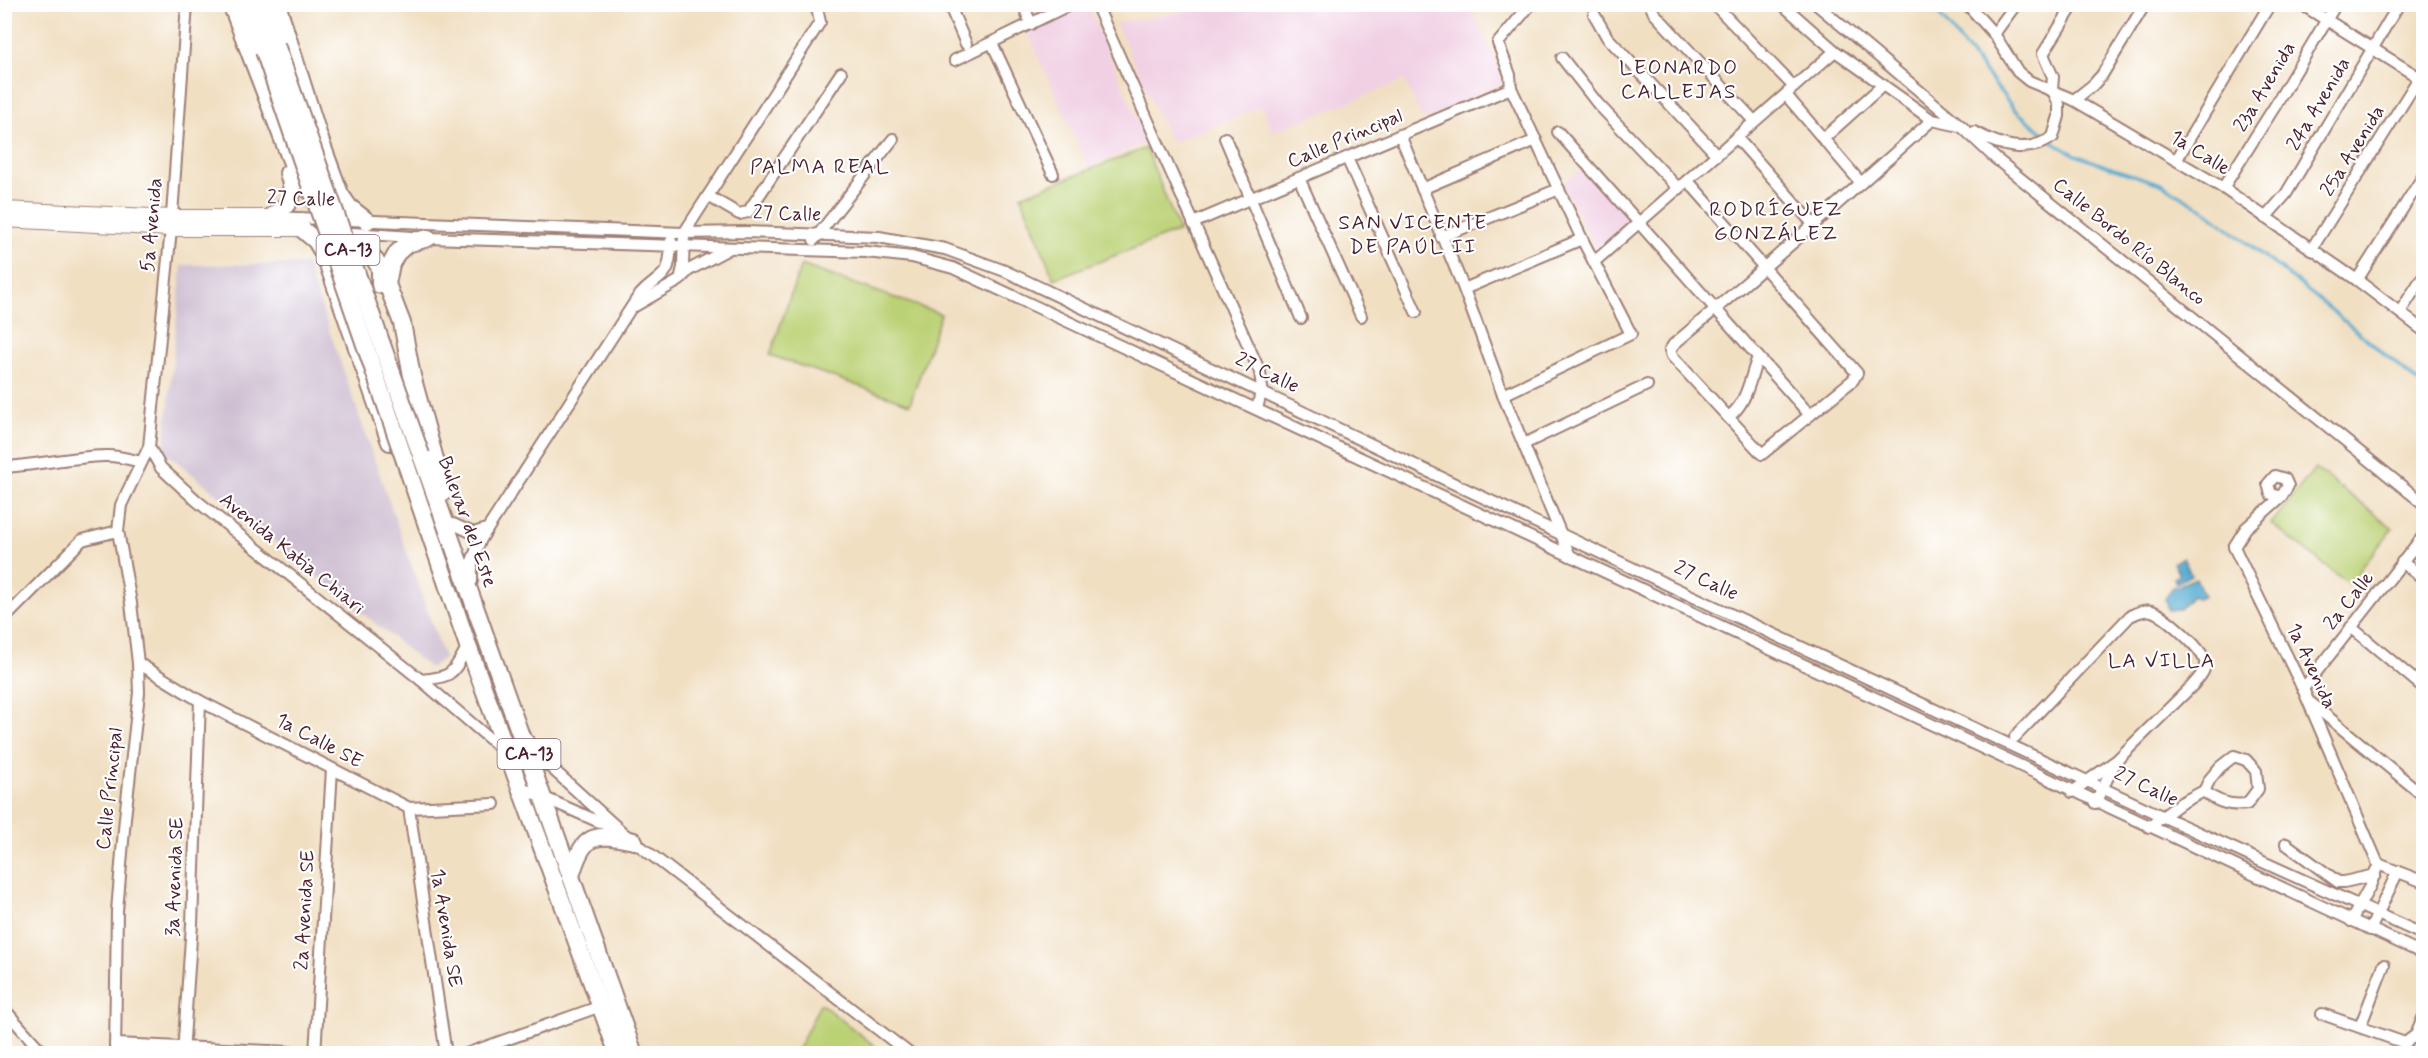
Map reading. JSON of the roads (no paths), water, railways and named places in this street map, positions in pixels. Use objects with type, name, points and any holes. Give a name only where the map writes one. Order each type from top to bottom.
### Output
[{"type":"highway","points":[[231,4],[300,184],[315,190],[322,188],[331,171]]},
{"type":"highway","name":"Bulevar del Este","points":[[246,4],[270,48],[519,726],[544,797],[563,879],[601,1006],[618,1053]]},
{"type":"highway","name":"Bulevar del Este","points":[[262,4],[270,48],[468,646],[520,787],[608,981],[634,1053]]},
{"type":"highway","points":[[277,4],[340,194],[349,207],[368,221]]},
{"type":"highway","points":[[271,217],[287,204],[293,194],[279,131]]},
{"type":"highway","points":[[302,229],[320,246],[407,488],[450,595]]},
{"type":"highway","points":[[412,376],[402,323],[387,284],[387,277],[394,258],[402,248],[414,241],[428,238]]},
{"type":"highway","points":[[336,293],[339,269],[344,260],[361,253],[376,260],[380,268],[381,291],[412,376],[453,524],[472,580],[475,607]]},
{"type":"highway","points":[[563,879],[582,846],[590,838],[598,835],[628,837]]},
{"type":"main road","name":"27 Calle","points":[[4,209],[171,223],[302,229]]},
{"type":"main road","name":"27 Calle","points":[[171,223],[271,217]]},
{"type":"main road","points":[[4,220],[171,223]]},
{"type":"street","name":"5a Avenida","points":[[149,447],[171,223],[187,4]]},
{"type":"street","points":[[680,280],[684,232],[820,22],[816,4]]},
{"type":"street","points":[[949,4],[966,44]]},
{"type":"street","points":[[1023,4],[1031,24]]},
{"type":"street","points":[[955,60],[1071,4]]},
{"type":"street","points":[[1096,4],[1260,372],[1261,393],[1257,409]]},
{"type":"street","points":[[1503,395],[1630,334],[1582,239],[1511,88],[1510,75],[1498,43],[1531,4]]},
{"type":"street","points":[[1650,4],[1654,13],[1754,122]]},
{"type":"street","points":[[1714,4],[1790,91],[1823,138],[1861,183]]},
{"type":"street","points":[[1782,4],[1835,51],[1932,120],[1961,126],[1996,144],[2006,146],[2025,146],[2053,137],[2059,116],[2059,104],[2052,89],[2053,77],[2043,54],[2074,4]]},
{"type":"street","name":"Calle Bordo Río Blanco","points":[[1816,4],[1961,126],[1995,158],[2424,504]]},
{"type":"street","name":"1a Calle","points":[[1967,4],[1994,34],[2018,72],[2043,88],[2052,89],[2074,100],[2223,188],[2357,280],[2424,331]]},
{"type":"street","points":[[1994,34],[2016,4]]},
{"type":"street","points":[[2074,100],[2102,75],[2145,4]]},
{"type":"street","points":[[2177,159],[2270,4]]},
{"type":"street","points":[[2301,4],[2422,76]]},
{"type":"street","name":"23a Avenida","points":[[2223,188],[2336,4]]},
{"type":"street","name":"24a Avenida","points":[[2265,218],[2286,194],[2399,4]]},
{"type":"street","points":[[1594,15],[1607,37],[1717,155]]},
{"type":"street","points":[[992,43],[1053,174]]},
{"type":"street","points":[[1594,262],[1835,51]]},
{"type":"street","points":[[1562,58],[1598,104],[1679,189]]},
{"type":"street","points":[[708,196],[739,214],[748,212],[841,73]]},
{"type":"street","name":"25a Avenida","points":[[2311,250],[2422,76]]},
{"type":"street","points":[[1823,138],[1883,85]]},
{"type":"street","name":"Calle Principal","points":[[1193,223],[1511,88]]},
{"type":"street","points":[[1688,181],[1765,268],[1857,373],[1853,380],[1762,454],[1672,356],[1670,350],[1715,310],[1765,268],[1814,225],[1932,120]]},
{"type":"street","points":[[1558,132],[1810,415]]},
{"type":"street","points":[[1400,135],[1464,289],[1503,395],[1570,556]]},
{"type":"street","points":[[1225,138],[1301,318]]},
{"type":"street","points":[[1737,138],[1814,225]]},
{"type":"street","points":[[807,249],[893,139]]},
{"type":"street","points":[[1422,189],[1536,140]]},
{"type":"street","points":[[1347,158],[1416,312]]},
{"type":"street","points":[[2357,280],[2424,175]]},
{"type":"street","points":[[1299,178],[1361,316]]},
{"type":"street","points":[[1441,237],[1559,189]]},
{"type":"street","name":"27 Calle","points":[[271,217],[671,232],[747,232],[879,237],[929,245],[966,257],[1048,291],[2164,817],[2424,935]]},
{"type":"street","name":"27 Calle","points":[[302,229],[428,238],[866,252],[919,259],[960,271],[2072,792],[2424,954]]},
{"type":"street","points":[[472,580],[473,557],[487,529],[630,309],[644,290],[666,272],[671,232]]},
{"type":"street","points":[[1464,289],[1582,239]]},
{"type":"street","points":[[919,259],[929,245]]},
{"type":"street","points":[[630,309],[680,280],[689,270],[732,247]]},
{"type":"street","points":[[960,271],[966,257]]},
{"type":"street","points":[[2400,312],[2424,275]]},
{"type":"street","points":[[1728,417],[1734,413],[1746,393],[1758,357]]},
{"type":"street","points":[[1524,444],[1647,385]]},
{"type":"street","name":"Calle Principal","points":[[115,1049],[117,910],[139,693],[131,603],[118,531],[121,505],[149,447]]},
{"type":"street","name":"Avenida Katia Chiari","points":[[149,447],[161,468],[197,501],[421,680],[508,755]]},
{"type":"street","points":[[4,467],[103,456],[117,456],[141,462]]},
{"type":"street","name":"1a Avenida","points":[[2281,497],[2246,528],[2234,547],[2308,700],[2377,870]]},
{"type":"street","points":[[453,524],[473,533],[487,529]]},
{"type":"street","points":[[4,619],[82,540],[118,531]]},
{"type":"street","name":"2a Calle","points":[[2303,689],[2424,535]]},
{"type":"street","points":[[2403,562],[2424,579]]},
{"type":"street","points":[[2015,737],[2130,616],[2141,611],[2152,611],[2170,622],[2204,656],[2206,664],[2192,686],[2117,760],[2072,792]]},
{"type":"street","points":[[2351,627],[2424,688]]},
{"type":"street","points":[[421,680],[446,677],[455,670],[468,646]]},
{"type":"street","name":"1a Calle SE","points":[[138,663],[200,701],[409,808],[494,804]]},
{"type":"street","points":[[1859,692],[1870,679]]},
{"type":"street","points":[[2308,700],[2424,796]]},
{"type":"street","name":"3a Avenida SE","points":[[183,1050],[192,924],[200,701]]},
{"type":"street","points":[[519,726],[547,764],[628,837],[909,1053]]},
{"type":"street","points":[[2149,827],[2181,802],[2204,791],[2210,779],[2229,758],[2234,756],[2246,760],[2256,771],[2258,789],[2247,804],[2234,805],[2220,801],[2204,791]]},
{"type":"street","points":[[2095,802],[2117,760]]},
{"type":"street","name":"2a Avenida SE","points":[[315,1053],[332,769]]},
{"type":"street","points":[[520,787],[628,837]]},
{"type":"street","name":"1a Avenida SE","points":[[409,808],[446,1053]]},
{"type":"street","points":[[2286,844],[2338,882],[2377,870],[2398,872],[2424,882]]},
{"type":"street","points":[[2351,921],[2377,870]]},
{"type":"street","points":[[2370,930],[2398,872]]},
{"type":"street","points":[[2360,1027],[2384,965]]},
{"type":"street","points":[[466,1053],[601,1006]]},
{"type":"street","points":[[4,1009],[44,1053]]},
{"type":"street","points":[[2322,1014],[2405,1043],[2416,1035],[2424,1016]]},
{"type":"street","points":[[115,1049],[146,1046],[183,1050],[333,1053]]},
{"type":"water","points":[[2183,557],[2191,575],[2176,583],[2174,578],[2180,575],[2173,563]]},
{"type":"water","points":[[2196,578],[2204,596],[2197,598],[2192,596],[2180,609],[2168,610],[2165,599],[2172,588]]},
{"type":"waterway","points":[[1931,4],[2014,109],[2059,146],[2076,155],[2161,184],[2205,210],[2312,294],[2424,387]]},
{"type":"district","name":"LEONARDO CALLEJAS","points":[[1679,80]]},
{"type":"district","name":"PALMA REAL","points":[[820,167]]},
{"type":"district","name":"RODRÍGUEZ GONZÁLEZ","points":[[1776,222]]},
{"type":"district","name":"SAN VICENTE DE PAÚL II","points":[[1413,235]]},
{"type":"district","name":"LA VILLA","points":[[2162,661]]}]
